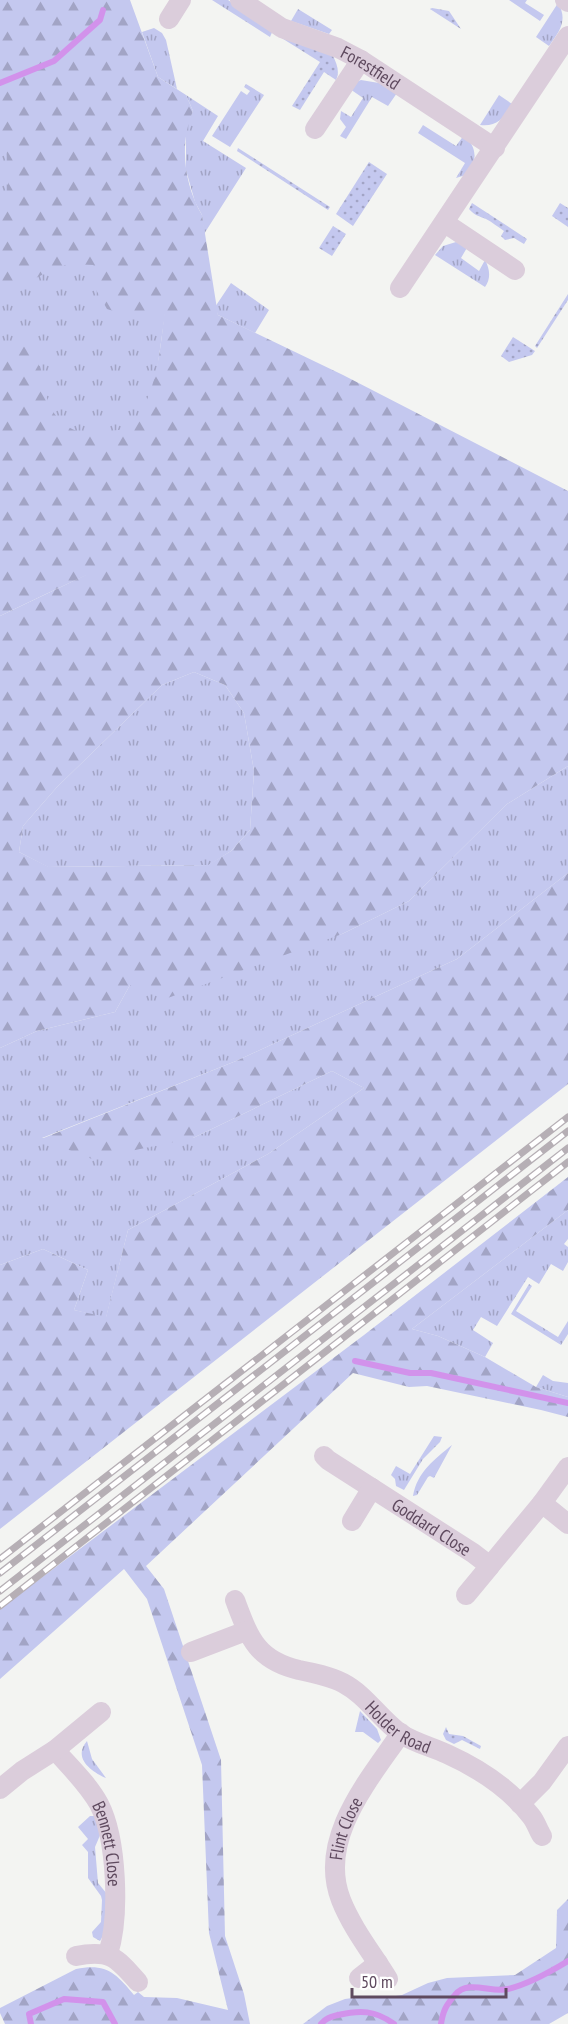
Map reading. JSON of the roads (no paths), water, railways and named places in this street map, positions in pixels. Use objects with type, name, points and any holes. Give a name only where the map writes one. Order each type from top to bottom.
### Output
[{"type":"street","points":[[169,19],[181,0]]},
{"type":"street","name":"Forestfield","points":[[240,0],[282,28],[338,48],[361,60],[495,148]]},
{"type":"street","points":[[400,288],[568,36]]},
{"type":"street","points":[[315,129],[361,60]]},
{"type":"street","points":[[445,223],[515,270]]},
{"type":"street","name":"Goddard Close","points":[[324,1455],[328,1460],[490,1566]]},
{"type":"street","name":"Goddard Close","points":[[466,1595],[542,1503],[568,1467]]},
{"type":"street","name":"Goddard Close","points":[[352,1521],[372,1488]]},
{"type":"street","points":[[542,1503],[568,1524]]},
{"type":"street","name":"Holder Road","points":[[235,1600],[246,1631],[258,1649],[276,1663],[327,1676],[343,1683],[371,1704],[401,1733],[477,1770],[520,1804],[534,1820],[542,1836]]},
{"type":"street","points":[[191,1652],[246,1631]]},
{"type":"street","points":[[0,1789],[22,1771],[55,1750],[101,1712]]},
{"type":"street","name":"Flint Close","points":[[359,1978],[383,1971],[351,1922],[340,1898],[334,1871],[335,1857],[345,1822],[357,1797],[401,1733]]},
{"type":"street","points":[[520,1804],[542,1782],[568,1746]]},
{"type":"street","name":"Bennett Close","points":[[55,1750],[91,1792],[99,1804],[107,1827],[116,1897],[115,1926],[108,1954]]},
{"type":"street","points":[[76,1956],[97,1952],[108,1954],[123,1965],[138,1982]]},
{"type":"waterway","points":[[0,83],[54,61],[100,20],[103,10]]},
{"type":"waterway","points":[[355,1361],[410,1373],[431,1373],[568,1403]]},
{"type":"waterway","points":[[441,2024],[447,2005],[460,1990],[473,1987],[501,1990],[516,1987],[568,1961]]},
{"type":"waterway","points":[[31,2024],[29,2014],[64,1999],[103,2002],[115,2024]]},
{"type":"waterway","points":[[321,2024],[333,2016],[360,2012],[380,2016],[394,2024]]},
{"type":"railway","points":[[0,1559],[568,1117]]},
{"type":"railway","points":[[0,1573],[568,1131]]},
{"type":"railway","points":[[0,1591],[568,1148]]},
{"type":"railway","points":[[0,1606],[568,1162]]}]
